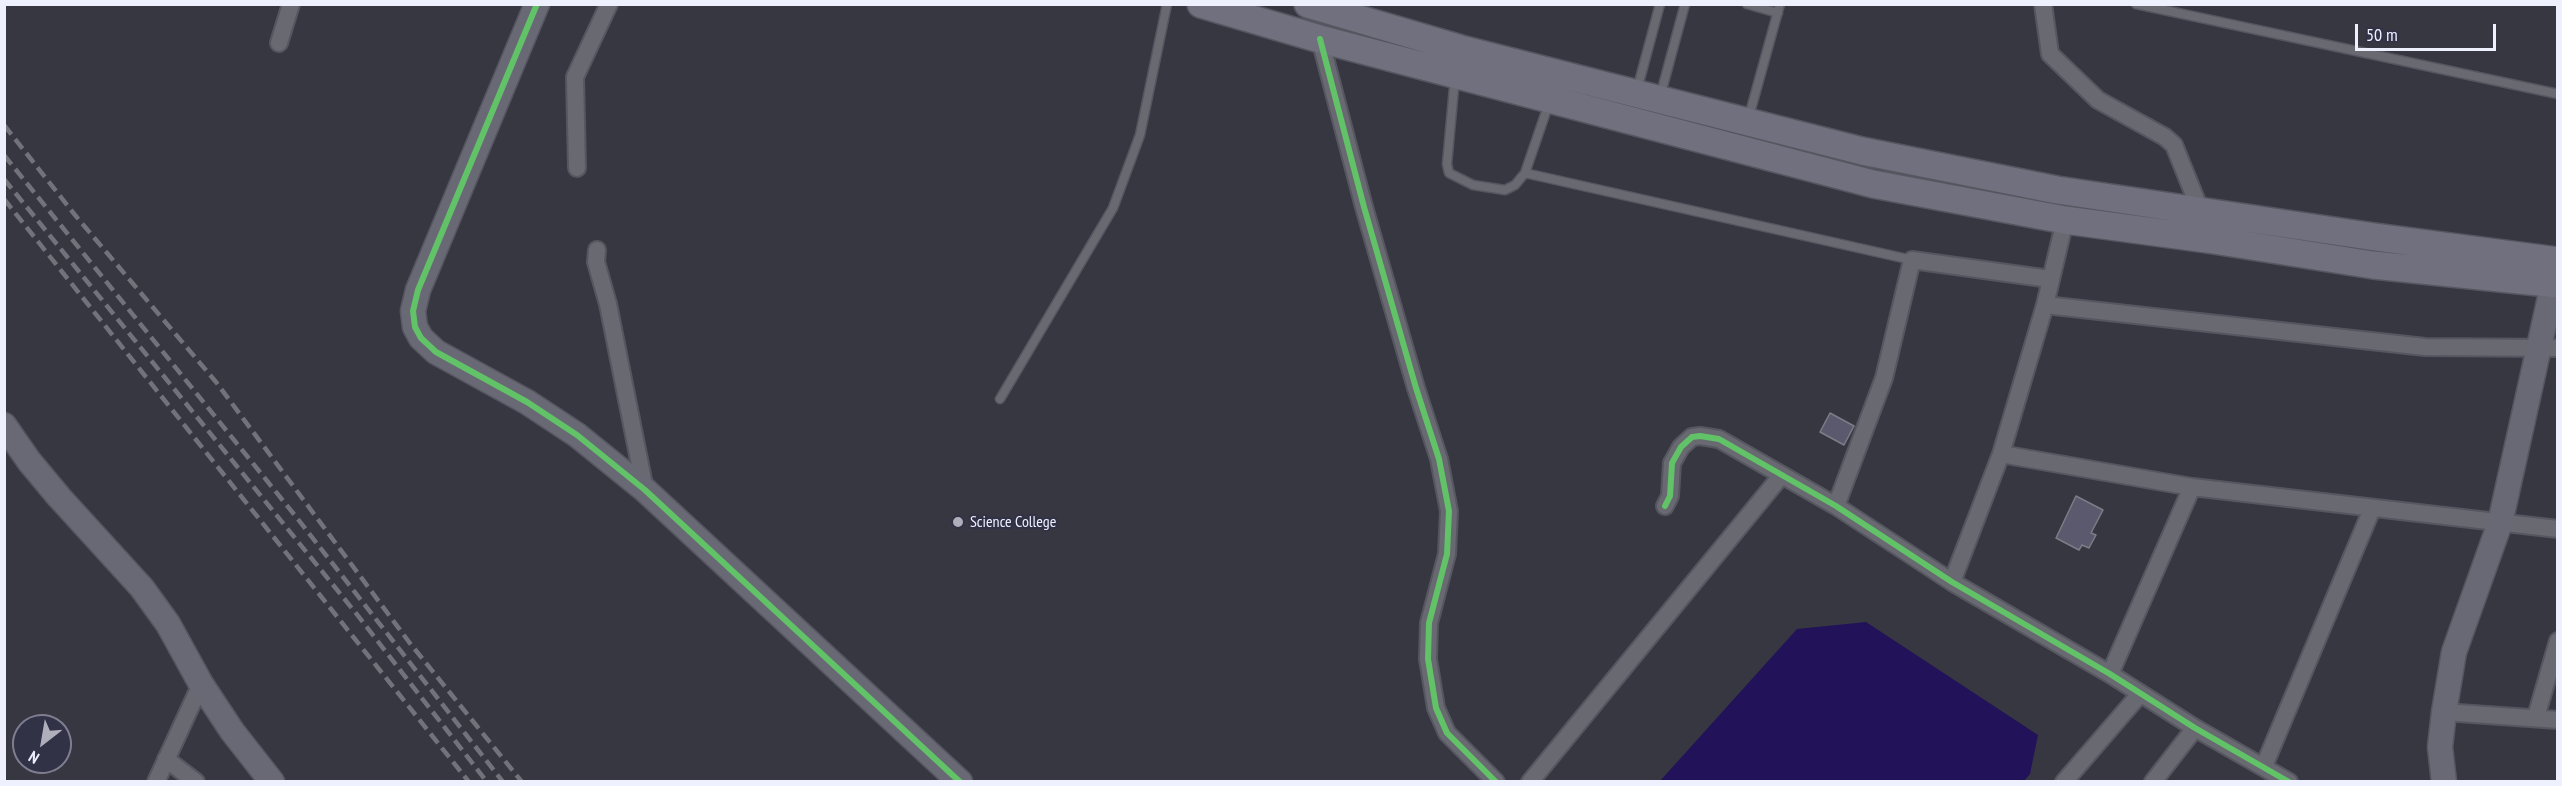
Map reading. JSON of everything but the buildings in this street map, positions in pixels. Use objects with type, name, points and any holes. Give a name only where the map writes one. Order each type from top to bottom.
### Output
[{"type":"main road","points":[[1201,4],[1320,39],[1874,184],[2064,220],[2207,238],[2373,265],[2556,277]]},
{"type":"main road","points":[[1308,4],[1461,49],[1862,151],[2057,190],[2201,212],[2556,277]]},
{"type":"street","points":[[279,43],[291,4]]},
{"type":"street","points":[[537,4],[418,290],[412,311],[421,338],[436,352],[577,435],[645,490],[960,782]]},
{"type":"street","points":[[577,168],[575,77],[609,4]]},
{"type":"street","points":[[2043,4],[2050,54],[2098,100],[2165,137],[2174,145],[2201,212]]},
{"type":"street","points":[[1320,39],[1416,388],[1439,459],[1447,500],[1447,554],[1429,623],[1428,659],[1436,708],[1447,733],[1496,782]]},
{"type":"street","points":[[1952,582],[2001,454],[2045,305],[2064,220]]},
{"type":"street","points":[[597,250],[596,262],[608,304],[645,490]]},
{"type":"street","points":[[1836,506],[1884,378],[1912,260],[2050,279]]},
{"type":"street","points":[[2444,782],[2440,747],[2454,652],[2500,523],[2548,348],[2556,277]]},
{"type":"street","points":[[2045,305],[2425,347],[2548,348]]},
{"type":"street","points":[[4,425],[59,498],[142,588],[168,624],[201,684],[232,731],[272,782]]},
{"type":"street","points":[[1665,506],[1670,496],[1672,463],[1681,447],[1692,436],[1719,440],[1836,506],[1952,582],[2110,674],[2275,776],[2372,508]]},
{"type":"street","points":[[2001,454],[2192,488],[2558,529]]},
{"type":"street","points":[[1530,782],[1781,476]]},
{"type":"street","points":[[2110,674],[2192,488]]},
{"type":"street","points":[[2536,717],[2558,641]]},
{"type":"street","points":[[156,782],[201,684]]},
{"type":"street","points":[[2064,782],[2140,694]]},
{"type":"street","points":[[2444,712],[2558,720]]},
{"type":"street","points":[[2153,782],[2195,728]]},
{"type":"street","points":[[166,759],[196,782]]},
{"type":"lane","points":[[1000,399],[1117,199],[1140,135],[1167,4]]},
{"type":"lane","points":[[1648,97],[1660,4]]},
{"type":"lane","points":[[1648,97],[1685,4]]},
{"type":"lane","points":[[1748,4],[1779,9],[1748,121]]},
{"type":"lane","points":[[2136,4],[2558,94]]},
{"type":"lane","points":[[1455,74],[1447,164],[1449,173],[1473,185],[1505,189],[1515,185],[1524,172],[1551,99]]},
{"type":"lane","points":[[1524,172],[1912,260]]},
{"type":"shaded area","points":[[1866,622],[2038,735],[2030,774],[2024,781],[1660,781],[1797,629]]},
{"type":"railway","points":[[4,125],[75,215],[216,382],[409,642],[522,782]]},
{"type":"railway","points":[[4,155],[297,518],[503,782]]},
{"type":"railway","points":[[4,179],[355,612],[487,782]]},
{"type":"railway","points":[[4,199],[469,782]]},
{"type":"cycle path","points":[[537,4],[418,290],[413,311],[415,327],[421,338],[436,352],[527,402],[577,435],[645,490],[960,782]]},
{"type":"cycle path","points":[[1320,39],[1364,207],[1439,459],[1449,511],[1447,554],[1429,623],[1428,659],[1436,708],[1447,733],[1496,782]]},
{"type":"cycle path","points":[[1665,506],[1670,496],[1672,463],[1681,447],[1692,437],[1719,439],[1836,506],[1952,582],[2289,782]]},
{"type":"place","name":"Science College","points":[[958,522]]}]
